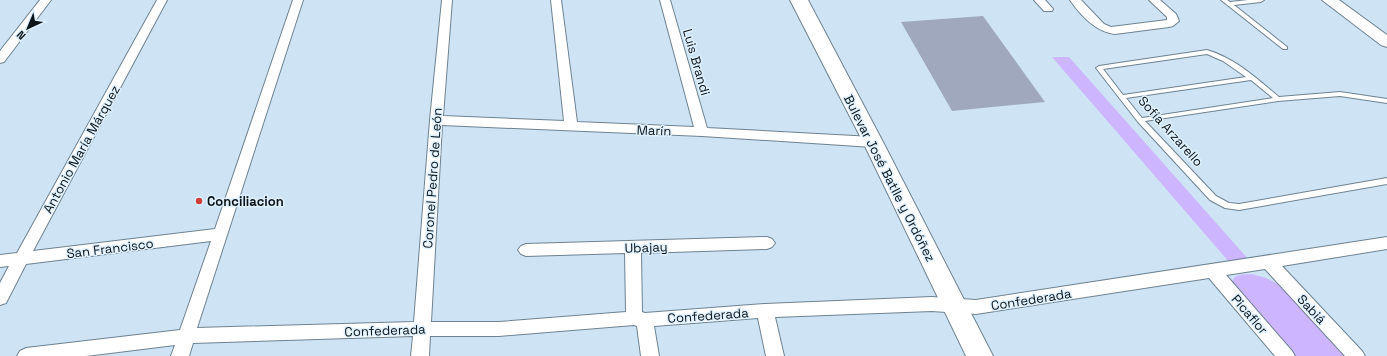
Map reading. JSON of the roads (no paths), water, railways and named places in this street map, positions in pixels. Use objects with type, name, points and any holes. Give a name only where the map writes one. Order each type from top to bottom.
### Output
[{"type":"main road","name":"Bulevar José Batlle y Ordóñez","points":[[799,0],[873,142],[980,356]]},
{"type":"street","points":[[0,58],[46,0]]},
{"type":"street","name":"Antonio María Márquez","points":[[0,298],[162,0]]},
{"type":"street","points":[[180,356],[298,0]]},
{"type":"street","name":"Coronel Pedro de León","points":[[420,356],[436,120],[447,0]]},
{"type":"street","points":[[556,0],[571,127]]},
{"type":"street","name":"Luis Brandi","points":[[664,0],[702,132]]},
{"type":"street","points":[[1039,0],[1048,9]]},
{"type":"street","points":[[1075,0],[1100,26],[1115,31],[1168,24],[1173,21],[1172,16],[1154,0]]},
{"type":"street","points":[[1329,0],[1387,42]]},
{"type":"street","name":"Marín","points":[[436,120],[702,132],[873,142]]},
{"type":"street","name":"San Francisco","points":[[0,261],[220,234]]},
{"type":"street","name":"Ubajay","points":[[526,250],[767,243]]},
{"type":"street","name":"Confederada","points":[[26,356],[187,336],[422,328],[499,329],[640,319],[932,304],[976,307],[1387,243]]},
{"type":"street","points":[[633,248],[640,319],[650,356]]},
{"type":"street","name":"Sabiá","points":[[1268,262],[1356,356]]},
{"type":"street","name":"Picaflor","points":[[1213,271],[1286,356]]},
{"type":"street","points":[[765,312],[775,356]]},
{"type":"lane","points":[[1227,2],[1262,0]]},
{"type":"lane","points":[[1227,2],[1285,48]]},
{"type":"lane","name":"Sofía Arzarello","points":[[1250,78],[1226,59],[1206,52],[1099,68],[1140,120],[1213,198],[1228,206],[1239,207],[1387,181]]},
{"type":"lane","points":[[1121,97],[1250,78],[1278,99]]},
{"type":"lane","points":[[1140,120],[1278,99],[1340,94],[1387,101]]},
{"type":"place","name":"Conciliacion","points":[[199,201]]}]
